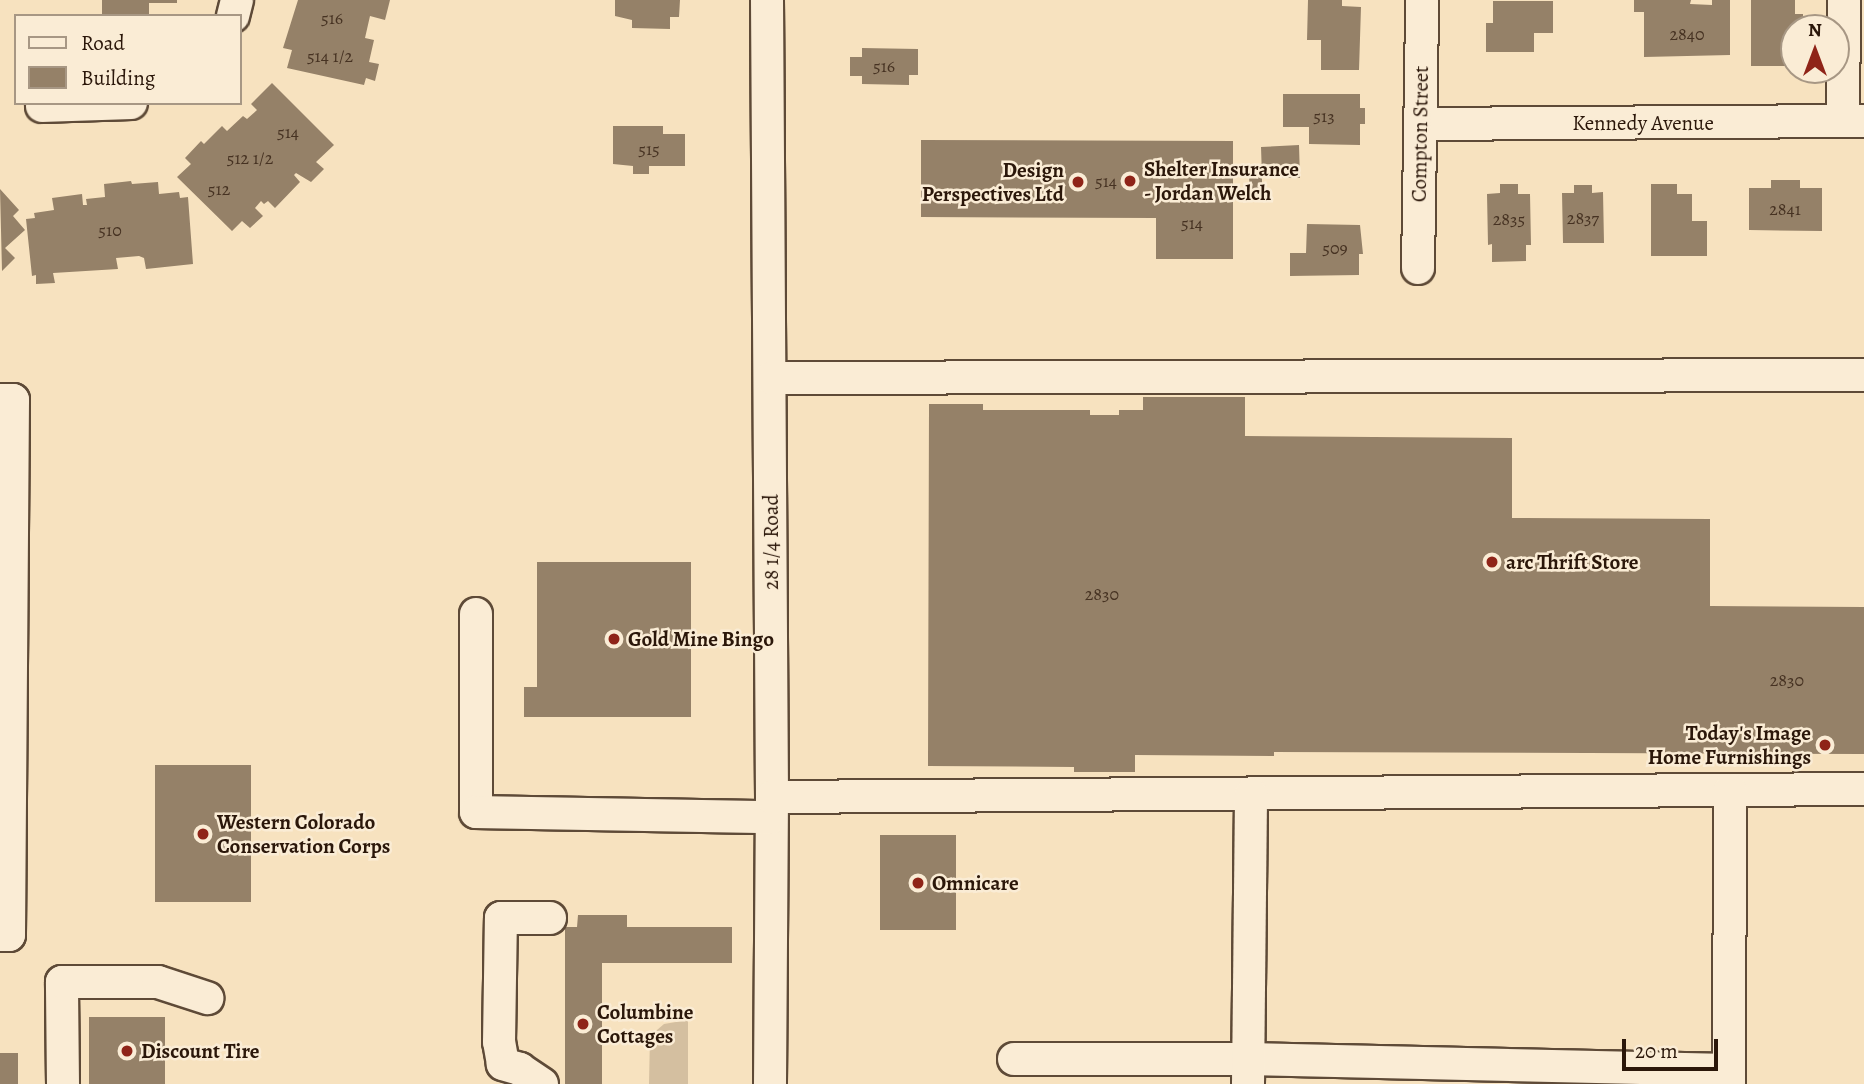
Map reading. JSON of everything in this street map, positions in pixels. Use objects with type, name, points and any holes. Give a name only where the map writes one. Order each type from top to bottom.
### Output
[{"type":"street","name":"28 1/4 Road","points":[[767,0],[772,807],[769,1084]]},
{"type":"street","name":"Compton Street","points":[[1418,268],[1422,0]]},
{"type":"street","points":[[1844,0],[1853,121]]},
{"type":"street","points":[[42,106],[72,105]]},
{"type":"street","name":"Kennedy Avenue","points":[[1421,124],[1853,121]]},
{"type":"street","points":[[771,378],[1864,375]]},
{"type":"street","points":[[0,400],[13,400],[9,935],[0,935]]},
{"type":"street","points":[[476,614],[476,812],[1251,794],[1864,789]]},
{"type":"street","points":[[1014,1059],[1248,1072],[1729,1077],[1730,790]]},
{"type":"street","points":[[1248,1072],[1251,794]]},
{"type":"street","points":[[542,1084],[520,1069],[503,1064],[499,1042],[501,918],[550,918]]},
{"type":"street","points":[[63,1084],[62,982],[158,982],[207,998]]},
{"type":"shaded area","points":[[688,1020],[688,1084],[649,1084],[650,1036],[664,1024]]},
{"type":"building","points":[[102,0],[177,0],[177,3],[149,3],[149,14],[102,14]]},
{"type":"building","points":[[298,0],[390,0],[385,20],[370,16],[365,38],[374,40],[369,62],[379,64],[375,81],[366,78],[364,85],[287,68],[292,50],[283,48]]},
{"type":"building","points":[[615,0],[680,0],[679,17],[670,17],[670,29],[632,28],[632,20],[615,16]]},
{"type":"building","points":[[1308,0],[1342,0],[1342,6],[1361,7],[1359,70],[1321,70],[1321,40],[1307,40]]},
{"type":"building","points":[[1634,0],[1691,0],[1690,4],[1712,5],[1712,0],[1730,0],[1730,55],[1644,57],[1644,12],[1634,12]]},
{"type":"building","points":[[1751,0],[1795,0],[1795,14],[1780,14],[1780,66],[1751,66]]},
{"type":"building","points":[[1493,1],[1553,1],[1553,33],[1534,33],[1534,52],[1486,52],[1486,23],[1493,23]]},
{"type":"building","points":[[862,48],[918,49],[918,75],[909,75],[909,85],[862,84],[862,76],[850,76],[850,57],[862,57]]},
{"type":"building","points":[[272,83],[334,145],[316,162],[324,169],[311,182],[296,173],[294,175],[300,182],[275,208],[268,201],[264,204],[261,201],[255,208],[263,216],[250,228],[242,221],[232,231],[177,177],[191,164],[185,158],[201,141],[204,144],[222,126],[227,131],[243,116],[247,119],[257,110],[251,104]]},
{"type":"building","points":[[1283,94],[1360,94],[1360,108],[1365,108],[1365,124],[1360,124],[1360,145],[1309,144],[1309,127],[1283,127]]},
{"type":"building","points":[[613,126],[663,126],[663,134],[685,134],[685,166],[649,166],[649,174],[633,174],[633,166],[613,164]]},
{"type":"building","points":[[921,140],[1233,141],[1233,259],[1156,259],[1156,218],[921,217]]},
{"type":"building","points":[[1299,145],[1300,178],[1262,177],[1261,147]]},
{"type":"building","points":[[1249,177],[1262,177],[1262,191],[1250,191]]},
{"type":"building","points":[[1771,180],[1800,180],[1800,188],[1822,188],[1822,231],[1749,230],[1749,188],[1771,188]]},
{"type":"building","points":[[131,181],[132,184],[158,182],[159,194],[179,192],[180,198],[188,197],[193,264],[146,269],[144,258],[139,256],[116,258],[118,269],[53,273],[55,283],[36,284],[36,275],[32,276],[26,219],[35,218],[34,213],[54,210],[52,198],[82,194],[83,205],[87,205],[86,199],[105,197],[104,184]]},
{"type":"building","points":[[1500,184],[1518,184],[1518,194],[1530,194],[1531,245],[1526,245],[1526,261],[1492,262],[1492,244],[1488,245],[1487,194],[1500,193]]},
{"type":"building","points":[[1651,184],[1677,184],[1677,194],[1692,194],[1692,221],[1707,221],[1707,256],[1651,256]]},
{"type":"building","points":[[1574,185],[1592,185],[1592,193],[1603,192],[1604,243],[1563,243],[1562,193],[1574,193]]},
{"type":"building","points":[[0,189],[19,210],[13,216],[25,230],[5,248],[15,258],[2,271]]},
{"type":"building","points":[[1307,224],[1360,225],[1363,254],[1359,254],[1359,275],[1290,276],[1290,253],[1306,253]]},
{"type":"building","points":[[1143,397],[1245,397],[1245,436],[1512,438],[1512,518],[1710,519],[1710,606],[1864,607],[1864,754],[1274,752],[1274,756],[1135,755],[1135,772],[1074,772],[1074,767],[928,766],[929,404],[983,404],[983,410],[1090,410],[1090,415],[1119,415],[1119,410],[1143,410]]},
{"type":"building","name":"Gold Mine Bingo","points":[[537,562],[691,562],[691,717],[524,717],[524,687],[537,687]]},
{"type":"building","name":"Western Colorado Conservation Corps","points":[[155,765],[251,765],[251,902],[155,902]]},
{"type":"building","name":"Omnicare","points":[[880,835],[956,835],[956,930],[880,930]]},
{"type":"building","name":"Columbine Cottages","points":[[578,915],[627,915],[627,927],[732,927],[732,963],[602,963],[602,1084],[565,1084],[565,927],[577,927]]},
{"type":"building","name":"Discount Tire","points":[[89,1017],[165,1017],[165,1084],[89,1084]]},
{"type":"building","points":[[0,1053],[18,1053],[18,1084],[0,1084]]},
{"type":"place","name":"Shelter Insurance - Jordan Welch","points":[[1130,181]]},
{"type":"place","name":"Design Perspectives Ltd","points":[[1078,182]]},
{"type":"place","name":"arc Thrift Store","points":[[1492,562]]},
{"type":"place","name":"Gold Mine Bingo","points":[[614,639]]},
{"type":"place","name":"Today's Image Home Furnishings","points":[[1825,745]]},
{"type":"place","name":"Western Colorado Conservation Corps","points":[[203,834]]},
{"type":"place","name":"Omnicare","points":[[918,883]]},
{"type":"place","name":"Columbine Cottages","points":[[583,1024]]},
{"type":"place","name":"Discount Tire","points":[[127,1051]]}]
